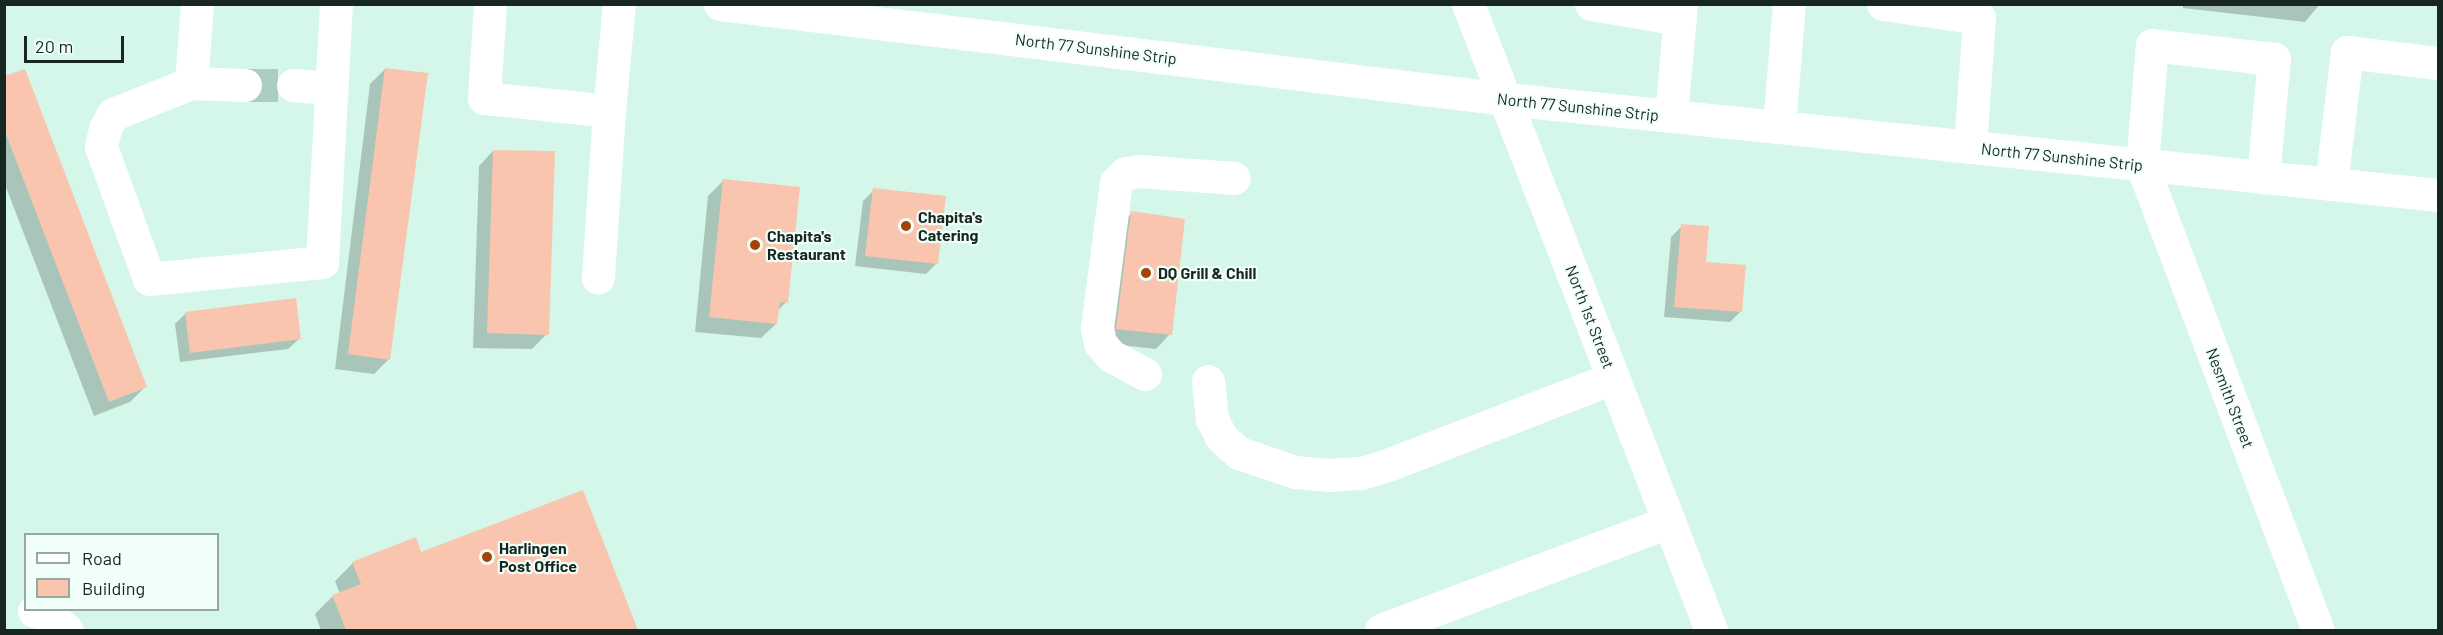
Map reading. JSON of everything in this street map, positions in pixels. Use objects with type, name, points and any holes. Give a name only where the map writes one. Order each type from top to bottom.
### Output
[{"type":"main road","points":[[190,83],[197,4]]},
{"type":"main road","points":[[244,85],[190,83],[113,114],[105,129],[101,147],[149,279],[322,262],[336,4]]},
{"type":"main road","points":[[490,4],[484,98],[609,111]]},
{"type":"main road","points":[[598,278],[619,4]]},
{"type":"main road","name":"North 77 Sunshine Strip","points":[[720,4],[1506,99],[2439,195]]},
{"type":"main road","name":"North 1st Street","points":[[1468,4],[1711,630]]},
{"type":"main road","points":[[1779,127],[1789,4]]},
{"type":"main road","points":[[1883,4],[1979,18],[1970,147]]},
{"type":"main road","points":[[1598,5],[1680,12],[1671,116]]},
{"type":"main road","points":[[2142,165],[2152,45],[2274,59],[2263,177]]},
{"type":"main road","points":[[2331,184],[2347,52],[2439,63]]},
{"type":"main road","points":[[293,85],[331,87]]},
{"type":"main road","name":"Nesmith Street","points":[[2142,165],[2318,630]]},
{"type":"main road","points":[[1145,374],[1111,356],[1100,343],[1097,327],[1116,182],[1126,173],[1140,171],[1234,178]]},
{"type":"main road","points":[[1208,381],[1212,419],[1221,437],[1239,453],[1295,472],[1329,474],[1361,472],[1390,464],[1613,378]]},
{"type":"main road","points":[[1381,630],[1669,522]]},
{"type":"main road","points":[[34,611],[49,615],[67,630]]},
{"type":"building","points":[[385,68],[428,73],[390,360],[348,354]]},
{"type":"building","points":[[25,69],[147,387],[109,402],[4,129],[4,76]]},
{"type":"building","points":[[493,150],[555,151],[549,335],[487,333]]},
{"type":"building","name":"Chapita's Restaurant","points":[[723,179],[800,187],[788,303],[780,302],[777,324],[709,317]]},
{"type":"building","name":"Chapita's Catering","points":[[873,188],[946,196],[938,264],[865,256]]},
{"type":"building","name":"DQ Grill & Chill","points":[[1131,211],[1185,219],[1172,335],[1116,329]]},
{"type":"building","points":[[1681,224],[1709,226],[1706,262],[1746,265],[1742,312],[1674,307]]},
{"type":"building","points":[[296,298],[301,339],[190,353],[185,312]]},
{"type":"building","name":"Harlingen Post Office","points":[[583,490],[638,630],[346,630],[332,595],[361,584],[352,562],[416,537],[421,552]]},
{"type":"tunnel","points":[[245,85],[293,85]]},
{"type":"place","name":"Chapita's Catering","points":[[906,226]]},
{"type":"place","name":"Chapita's Restaurant","points":[[755,245]]},
{"type":"place","name":"DQ Grill & Chill","points":[[1146,273]]},
{"type":"place","name":"Harlingen Post Office","points":[[487,557]]}]
